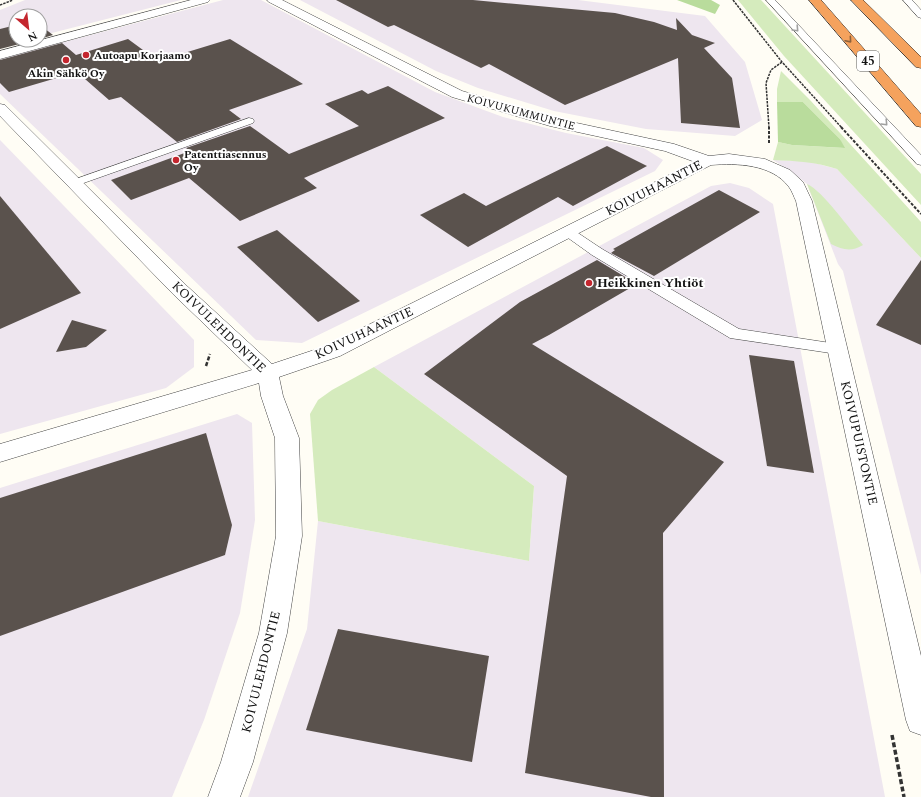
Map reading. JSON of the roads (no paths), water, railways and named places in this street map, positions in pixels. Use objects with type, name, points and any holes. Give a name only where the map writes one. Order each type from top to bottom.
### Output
[{"type":"highway","name":"45","points":[[815,0],[921,122]]},
{"type":"highway","points":[[857,0],[921,64]]},
{"type":"street","points":[[0,55],[204,0]]},
{"type":"street","name":"KOIVUKUMMUNTIE","points":[[273,0],[457,94],[555,123],[669,147],[708,161],[730,159],[759,162],[784,172]]},
{"type":"street","name":"KOIVULEHDONTIE","points":[[0,108],[180,290],[268,373],[272,396],[287,438],[289,536],[274,633],[237,762],[224,797]]},
{"type":"street","name":"KOIVUHAANTIE","points":[[0,453],[268,373],[333,351],[708,161]]},
{"type":"street","name":"KOIVUPUISTONTIE","points":[[784,172],[797,185],[804,201],[921,720]]},
{"type":"lane","points":[[770,0],[921,162]]},
{"type":"lane","points":[[907,0],[921,15]]},
{"type":"lane","points":[[74,183],[249,121]]},
{"type":"lane","points":[[568,232],[597,252],[735,334],[837,349]]},
{"type":"place","name":"Autoapu Korjaamo","points":[[86,55]]},
{"type":"place","name":"Akin Sähkö Oy","points":[[66,60]]},
{"type":"place","name":"Patenttiasennus Oy","points":[[176,160]]},
{"type":"place","name":"Heikkinen Yhtiöt","points":[[589,283]]}]
